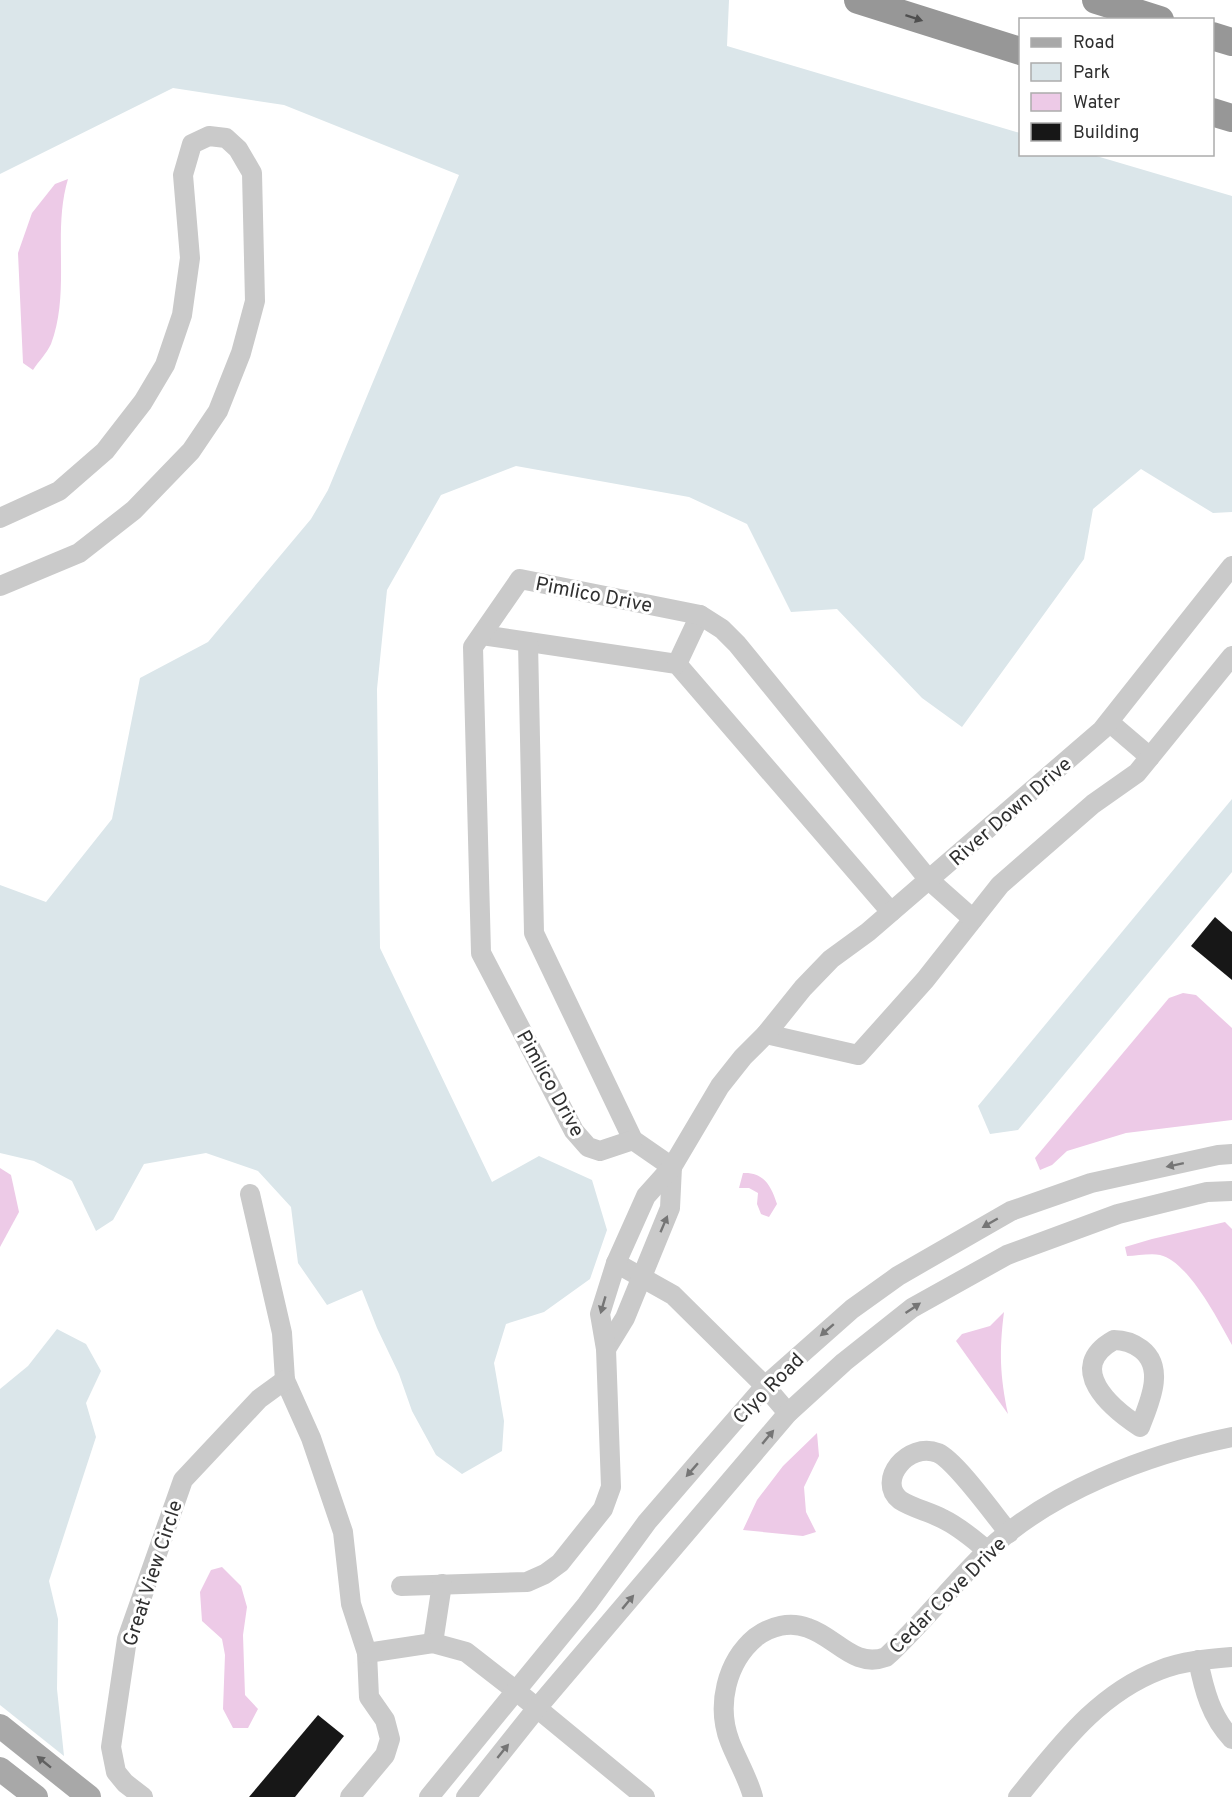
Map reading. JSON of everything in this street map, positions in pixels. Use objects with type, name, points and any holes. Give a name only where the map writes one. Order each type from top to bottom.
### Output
[{"type":"highway","points":[[858,0],[1019,51]]},
{"type":"highway","points":[[1096,0],[1154,18]]},
{"type":"highway","points":[[1214,37],[1232,42]]},
{"type":"highway","points":[[1214,113],[1232,118]]},
{"type":"main road","points":[[1,1728],[88,1797]]},
{"type":"main road","points":[[0,1769],[36,1797]]},
{"type":"street","points":[[0,518],[58,491],[105,451],[143,402],[165,365],[182,315],[190,258],[183,175],[192,144],[209,136],[226,138],[238,148],[252,173],[255,301],[241,353],[218,411],[191,451],[134,510],[79,553],[0,586]]},
{"type":"street","name":"River Down Drive","points":[[401,1586],[527,1582],[545,1574],[560,1563],[603,1509],[611,1487],[606,1349],[600,1314],[616,1263],[646,1196],[672,1167],[720,1086],[742,1057],[766,1034],[803,988],[831,960],[929,880],[1057,770],[1108,722],[1232,566]]},
{"type":"street","name":"Pimlico Drive","points":[[633,1140],[600,1152],[588,1147],[574,1131],[482,953],[473,648],[520,579],[700,615],[722,628],[929,880],[973,919]]},
{"type":"street","points":[[677,664],[700,615]]},
{"type":"street","points":[[482,635],[677,664],[891,912]]},
{"type":"street","points":[[528,642],[534,933],[633,1140],[672,1167]]},
{"type":"street","points":[[766,1034],[858,1055],[925,980],[1000,885],[1093,804],[1137,772],[1232,656]]},
{"type":"street","points":[[1108,722],[1150,757]]},
{"type":"street","name":"Clyo Road","points":[[429,1797],[587,1604],[647,1522],[765,1386],[852,1309],[898,1276],[1011,1211],[1091,1183],[1218,1155],[1232,1154]]},
{"type":"street","name":"River Down Drive","points":[[606,1349],[625,1318],[670,1208],[672,1167]]},
{"type":"street","name":"Clyo Road","points":[[466,1797],[537,1708],[789,1413],[844,1362],[912,1308],[1006,1255],[1118,1214],[1208,1192],[1232,1191]]},
{"type":"street","points":[[250,1194],[282,1333],[285,1380],[311,1438],[343,1532],[351,1604],[367,1653],[369,1697],[385,1720],[390,1739],[385,1755],[350,1797]]},
{"type":"street","points":[[616,1263],[673,1295],[765,1386],[789,1413]]},
{"type":"street","name":"Great View Circle","points":[[143,1797],[125,1783],[116,1772],[111,1746],[127,1639],[183,1480],[259,1399],[285,1380]]},
{"type":"street","points":[[1140,1427],[1153,1457]]},
{"type":"street","name":"Cedar Cove Drive","points":[[753,1797],[729,1741],[724,1706],[731,1669],[739,1655],[750,1643],[771,1628],[789,1625],[807,1627],[822,1634],[858,1658],[867,1661],[886,1657],[988,1551],[1009,1533],[1046,1508],[1093,1482],[1153,1457],[1193,1445],[1232,1437]]},
{"type":"street","points":[[988,1551],[954,1525],[900,1499],[893,1483],[895,1471],[902,1461],[910,1454],[920,1451],[930,1451],[947,1458],[1009,1533]]},
{"type":"street","points":[[432,1643],[442,1584]]},
{"type":"street","points":[[367,1653],[432,1643],[466,1652],[645,1797]]},
{"type":"street","points":[[1018,1797],[1085,1717],[1135,1681],[1162,1669],[1198,1660],[1232,1657]]},
{"type":"street","points":[[1198,1660],[1211,1708],[1222,1729],[1232,1739]]},
{"type":"green space","points":[[0,0],[729,0],[727,46],[1019,133],[1019,156],[1096,156],[1232,196],[1232,512],[1213,513],[1141,469],[1093,509],[1084,559],[962,727],[922,698],[837,609],[791,612],[747,524],[689,497],[516,466],[441,495],[387,590],[377,689],[380,948],[492,1182],[539,1156],[592,1180],[607,1230],[590,1279],[544,1312],[506,1324],[494,1363],[504,1421],[502,1451],[462,1474],[436,1455],[412,1411],[399,1374],[362,1290],[327,1305],[298,1263],[291,1207],[258,1171],[206,1153],[144,1164],[113,1220],[96,1231],[72,1181],[34,1161],[0,1153],[0,885],[46,902],[112,819],[140,678],[208,642],[311,519],[328,490],[459,175],[284,105],[173,88],[0,174]]},
{"type":"green space","points":[[1232,799],[1232,872],[1018,1130],[990,1134],[978,1106]]},
{"type":"green space","points":[[57,1329],[86,1344],[101,1371],[86,1403],[96,1437],[49,1581],[58,1619],[57,1689],[64,1756],[0,1705],[0,1389],[28,1366]]},
{"type":"water","points":[[68,179],[61,220],[61,282],[57,324],[51,344],[33,370],[23,363],[18,253],[32,213],[55,184]]},
{"type":"water","points":[[1183,993],[1196,995],[1232,1028],[1232,1120],[1126,1133],[1067,1151],[1052,1165],[1040,1170],[1035,1158],[1169,998]]},
{"type":"water","points":[[0,1168],[11,1175],[19,1212],[0,1247]]},
{"type":"water","points":[[743,1173],[756,1175],[766,1181],[772,1191],[777,1204],[769,1217],[761,1214],[757,1204],[758,1193],[749,1188],[739,1188]]},
{"type":"water","points":[[1225,1222],[1232,1229],[1232,1345],[1202,1293],[1182,1268],[1160,1255],[1127,1256],[1125,1247]]},
{"type":"water","points":[[1004,1312],[1001,1363],[1008,1414],[956,1341],[962,1334],[990,1326]]},
{"type":"water","points":[[817,1433],[819,1456],[804,1487],[806,1512],[816,1532],[803,1536],[743,1530],[757,1500],[783,1466]]},
{"type":"water","points":[[222,1567],[241,1586],[247,1607],[243,1635],[245,1695],[258,1709],[248,1728],[233,1728],[223,1709],[225,1655],[222,1639],[202,1621],[200,1592],[211,1570]]},
{"type":"building","points":[[1215,917],[1232,932],[1232,980],[1191,946]]},
{"type":"building","points":[[318,1715],[344,1736],[295,1797],[249,1797]]}]
